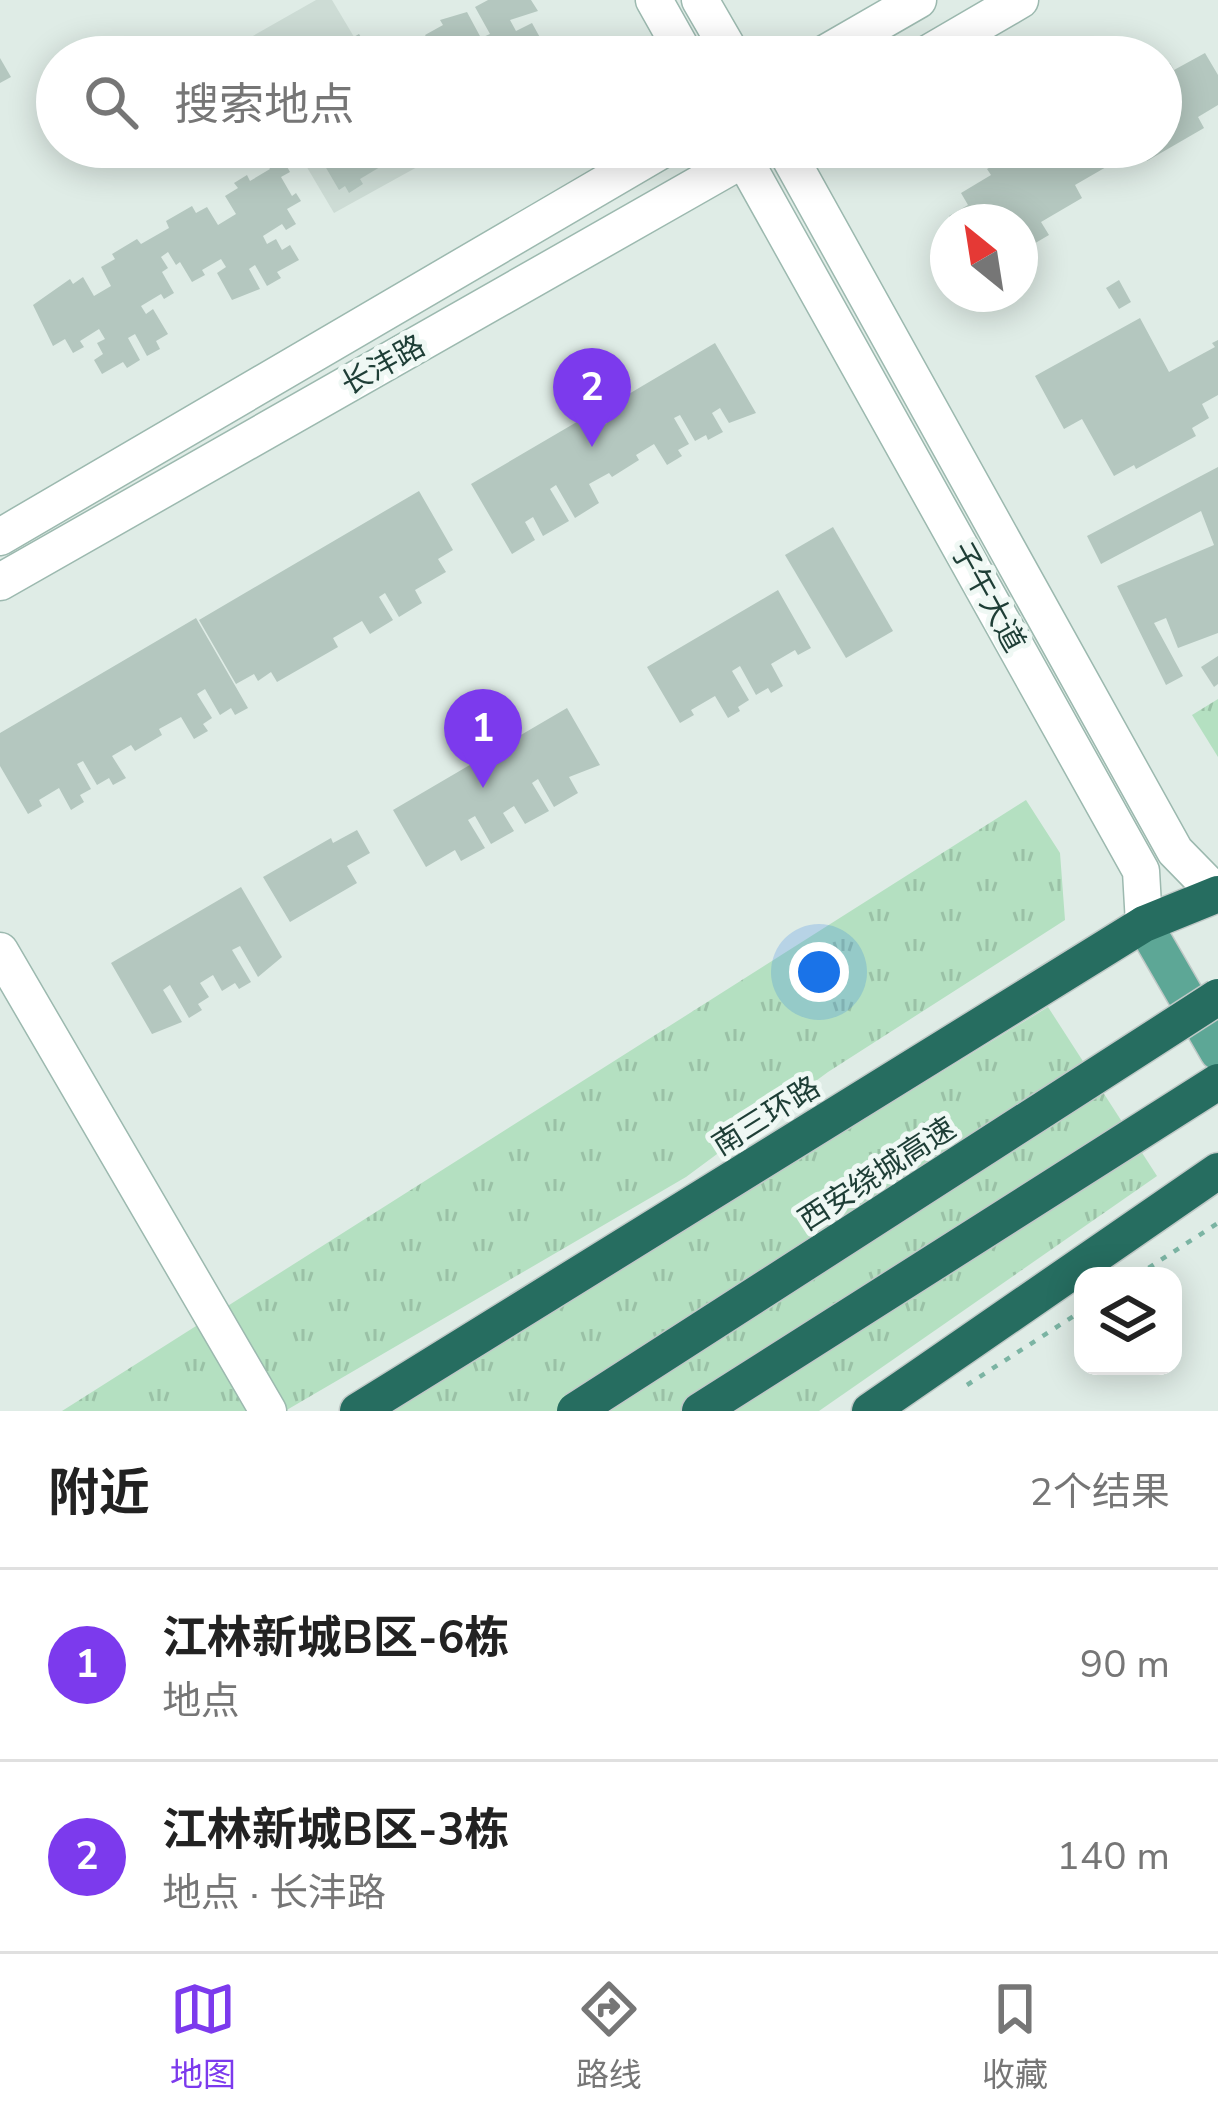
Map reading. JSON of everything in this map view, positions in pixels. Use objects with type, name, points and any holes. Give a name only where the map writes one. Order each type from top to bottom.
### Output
[{"type":"highway","name":"南三环路","points":[[358,1411],[1144,924],[1218,895]]},
{"type":"highway","name":"西安绕城高速","points":[[575,1411],[1218,998]]},
{"type":"highway","points":[[700,1411],[1218,1082]]},
{"type":"highway","points":[[869,1411],[1218,1171]]},
{"type":"highway","points":[[730,1411],[878,1301]]},
{"type":"main road","name":"子午大道","points":[[1144,924],[1218,1052]]},
{"type":"street","points":[[654,0],[674,36]]},
{"type":"street","points":[[700,0],[721,36]]},
{"type":"street","points":[[855,36],[918,0]]},
{"type":"street","points":[[958,36],[1020,0]]},
{"type":"street","name":"长沣路","points":[[0,537],[631,168]]},
{"type":"street","name":"长沣路","points":[[0,583],[720,168]]},
{"type":"street","name":"子午大道","points":[[758,168],[1141,871],[1144,924]]},
{"type":"street","name":"子午大道","points":[[796,168],[1175,851],[1218,895]]},
{"type":"street","points":[[0,951],[268,1411]]},
{"type":"path","points":[[1150,1267],[1218,1223]]},
{"type":"path","points":[[966,1386],[1074,1316]]},
{"type":"shaded area","points":[[316,0],[332,0],[353,36],[253,36]]},
{"type":"shaded area","points":[[307,168],[415,168],[334,213]]},
{"type":"green space","points":[[1218,699],[1218,757],[1192,715]]},
{"type":"green space","points":[[1026,800],[1060,853],[1065,920],[828,1072],[686,1177],[285,1411],[62,1411]]},
{"type":"green space","points":[[1048,1007],[1157,1176],[819,1411],[388,1411]]},
{"type":"building","points":[[488,0],[531,0],[538,11],[510,20],[516,31],[532,23],[539,36],[486,36],[490,34],[475,7]]},
{"type":"building","points":[[467,12],[480,36],[425,35],[443,25],[440,20]]},
{"type":"building","points":[[1205,53],[1218,75],[1218,105],[1198,117],[1204,128],[1182,141],[1182,66]]},
{"type":"building","points":[[0,58],[11,77],[0,83]]},
{"type":"building","points":[[288,168],[290,172],[281,177],[292,196],[296,193],[301,201],[287,209],[296,224],[286,230],[282,224],[263,236],[267,244],[276,239],[282,250],[290,245],[299,260],[277,272],[281,278],[267,286],[255,265],[249,269],[260,289],[232,300],[217,273],[226,267],[221,259],[192,282],[168,252],[161,257],[168,268],[162,272],[174,293],[164,299],[161,294],[141,306],[146,314],[153,309],[168,334],[156,341],[160,349],[147,356],[135,334],[128,338],[140,360],[127,368],[123,362],[102,374],[94,360],[103,354],[97,343],[105,339],[99,329],[80,341],[84,347],[73,353],[65,339],[53,346],[33,305],[70,279],[73,284],[83,277],[94,296],[111,286],[101,267],[115,259],[112,254],[169,228],[166,221],[192,206],[196,213],[207,207],[218,225],[236,214],[225,196],[238,188],[234,183],[247,175],[250,181],[270,169]]},
{"type":"building","points":[[326,168],[378,168],[349,193],[345,186],[339,190]]},
{"type":"building","points":[[989,168],[1104,168],[1075,185],[1082,198],[1041,222],[1049,235],[1038,241],[1038,204],[967,204],[961,193],[991,175]]},
{"type":"building","points":[[1119,280],[1131,302],[1119,309],[1106,288]]},
{"type":"building","points":[[1140,318],[1169,372],[1215,347],[1212,343],[1218,340],[1218,395],[1202,404],[1209,418],[1192,428],[1196,436],[1114,476],[1082,419],[1064,429],[1035,376]]},
{"type":"building","points":[[715,343],[756,413],[729,423],[720,408],[712,413],[723,432],[695,441],[680,415],[674,418],[689,444],[678,450],[682,456],[667,465],[654,444],[612,477],[609,473],[589,484],[599,503],[575,518],[556,485],[550,489],[569,521],[543,536],[533,517],[525,522],[535,540],[512,554],[471,484],[587,416],[595,431],[607,423],[600,411]]},
{"type":"building","points":[[1218,467],[1218,633],[1178,648],[1166,618],[1154,623],[1183,676],[1166,685],[1117,586],[1214,545],[1201,511],[1101,564],[1087,536]]},
{"type":"building","points":[[419,491],[453,550],[438,559],[446,572],[415,590],[422,603],[399,617],[385,593],[379,597],[393,620],[370,634],[362,621],[333,638],[338,647],[277,682],[271,672],[258,681],[254,674],[236,684],[199,620]]},
{"type":"building","points":[[833,527],[893,631],[846,658],[785,555]]},
{"type":"building","points":[[778,590],[811,648],[798,655],[795,650],[771,664],[783,686],[756,695],[740,666],[732,671],[749,700],[738,707],[740,711],[728,718],[715,696],[680,723],[647,667]]},
{"type":"building","points":[[196,618],[248,708],[235,715],[231,708],[220,715],[205,689],[197,694],[212,718],[203,724],[208,731],[194,739],[181,717],[159,729],[162,735],[135,751],[131,745],[112,756],[126,778],[113,785],[109,778],[97,785],[83,761],[77,764],[91,789],[80,795],[84,802],[71,810],[59,788],[39,800],[42,806],[28,814],[0,766],[0,733]]},
{"type":"building","points":[[1218,656],[1218,684],[1214,687],[1201,667]]},
{"type":"building","points":[[567,708],[600,765],[569,777],[578,793],[554,807],[538,779],[532,783],[549,811],[525,824],[514,806],[503,813],[514,831],[491,844],[475,816],[468,820],[485,848],[461,861],[455,850],[426,867],[393,810]]},
{"type":"building","points":[[357,830],[370,853],[347,866],[357,883],[290,922],[263,877],[331,838],[333,843]]},
{"type":"building","points":[[241,887],[282,957],[258,977],[240,946],[232,950],[251,982],[239,989],[235,983],[222,991],[213,975],[200,983],[209,997],[198,1004],[202,1010],[189,1018],[170,985],[163,990],[182,1022],[152,1034],[111,963]]},
{"type":"place","name":"江林新城B区-3栋","points":[[592,447]]},
{"type":"place","name":"江林新城B区-6栋","points":[[483,788]]}]
